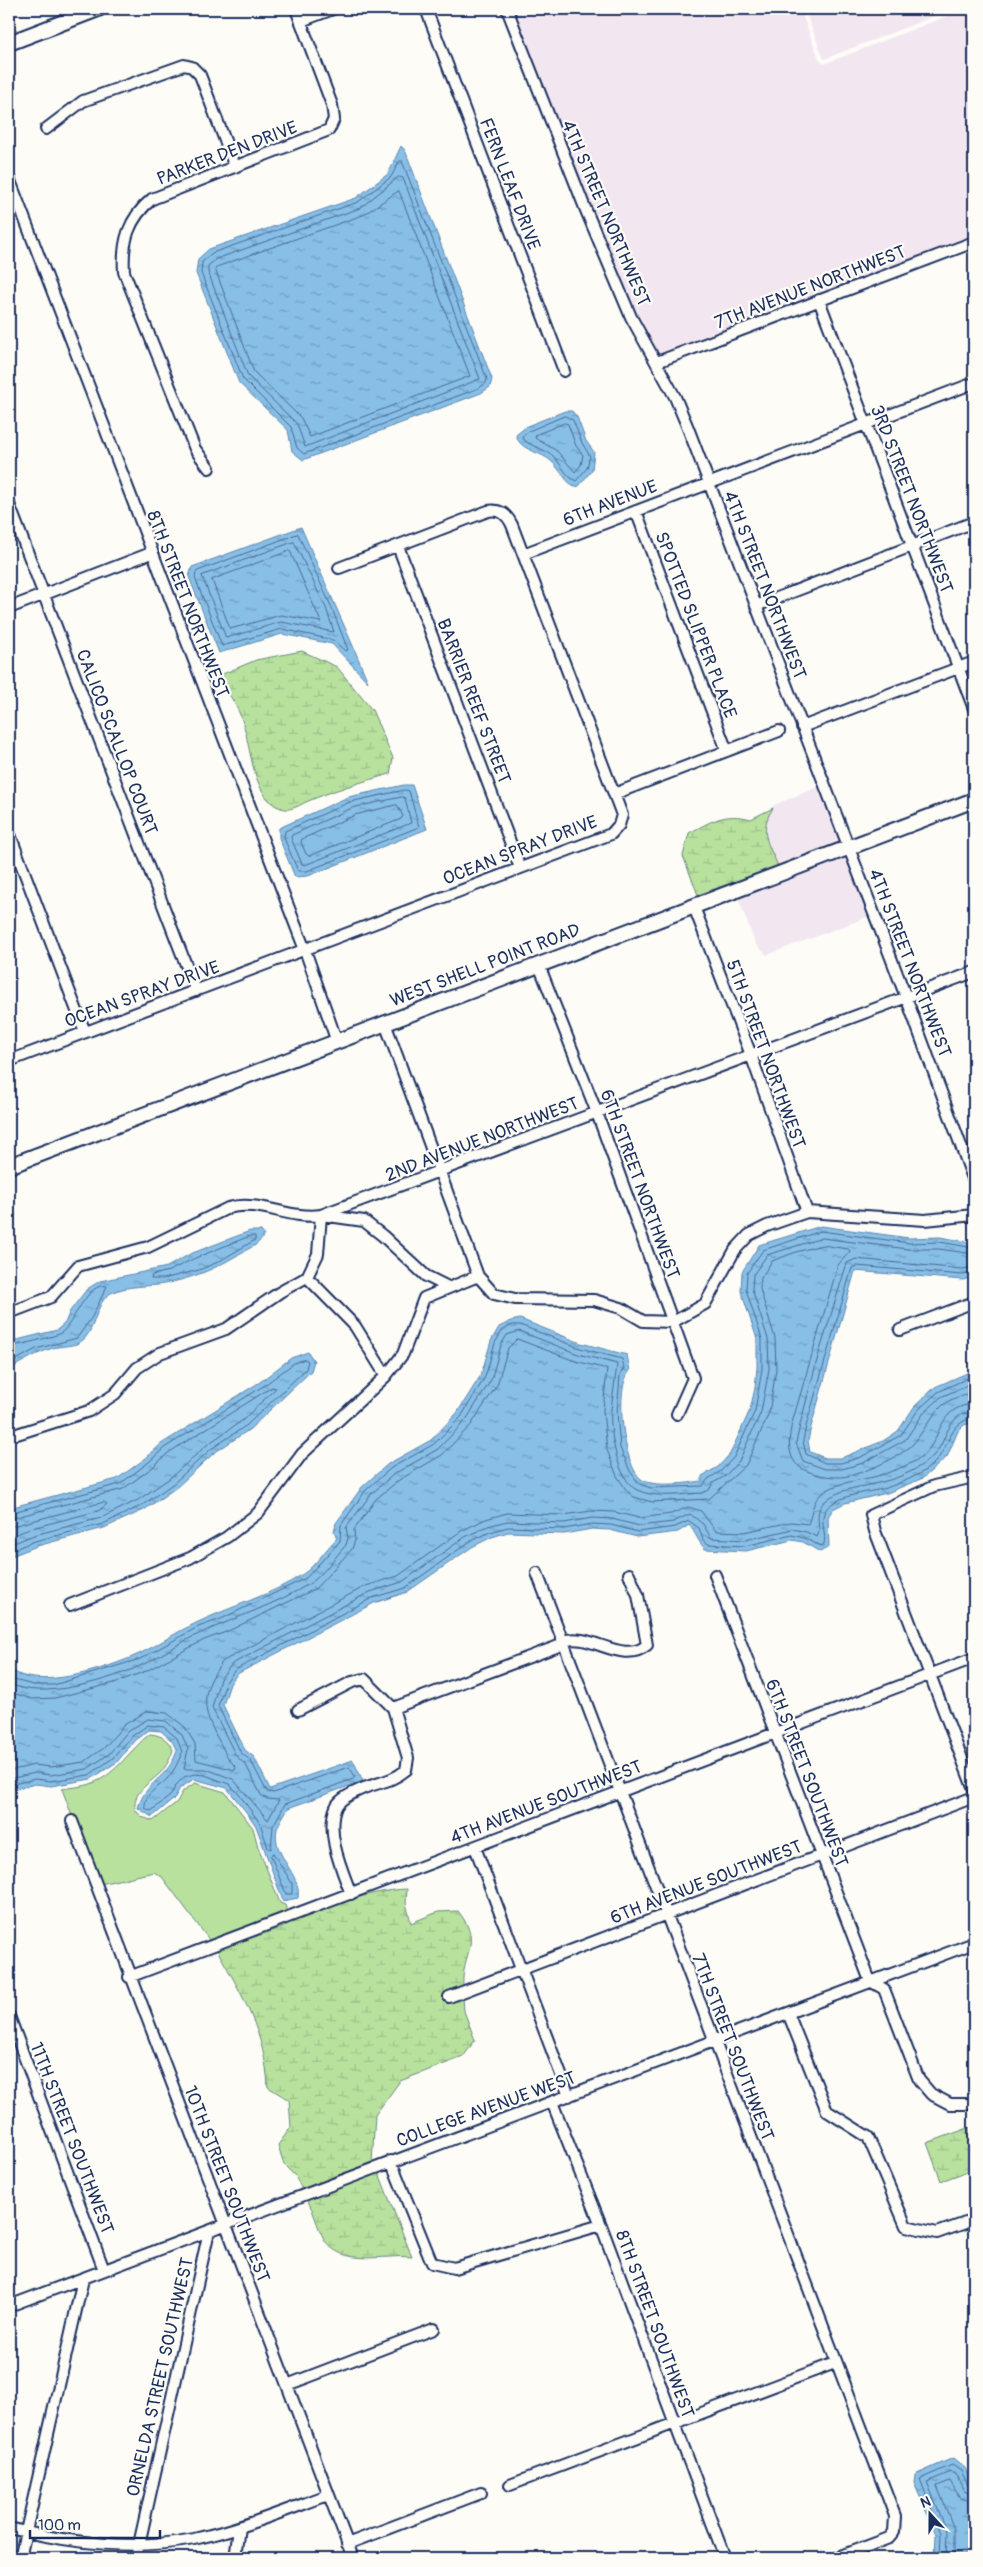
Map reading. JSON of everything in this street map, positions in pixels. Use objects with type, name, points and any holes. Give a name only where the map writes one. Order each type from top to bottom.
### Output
[{"type":"street","points":[[9,43],[98,9]]},
{"type":"street","name":"PARKER DEN DRIVE","points":[[209,468],[195,449],[124,272],[123,252],[126,234],[141,209],[152,199],[329,130],[334,119],[332,105],[296,9]]},
{"type":"street","points":[[301,21],[333,9]]},
{"type":"street","name":"FERN LEAF DRIVE","points":[[426,9],[564,371]]},
{"type":"street","name":"4TH STREET NORTHWEST","points":[[507,9],[585,208],[631,317],[675,397],[906,997],[974,1181]]},
{"type":"street","points":[[46,129],[83,102],[184,65],[192,67],[200,74],[235,167]]},
{"type":"street","name":"8TH STREET NORTHWEST","points":[[9,178],[151,553],[305,950],[336,1042]]},
{"type":"street","name":"7TH AVENUE NORTHWEST","points":[[657,362],[974,242]]},
{"type":"street","name":"3RD STREET NORTHWEST","points":[[819,300],[974,710]]},
{"type":"street","name":"6TH AVENUE","points":[[523,554],[974,383]]},
{"type":"street","name":"CALICO SCALLOP COURT","points":[[9,504],[196,991]]},
{"type":"street","name":"OCEAN SPRAY DRIVE","points":[[9,1061],[611,834],[619,826],[622,815],[510,521],[502,512],[494,510],[339,568]]},
{"type":"street","name":"SPOTTED SLIPPER PLACE","points":[[636,511],[727,751]]},
{"type":"street","points":[[756,606],[974,522]]},
{"type":"street","name":"BARRIER REEF STREET","points":[[398,546],[520,868]]},
{"type":"street","points":[[9,608],[151,553]]},
{"type":"street","points":[[802,727],[974,662]]},
{"type":"street","points":[[614,794],[779,731]]},
{"type":"street","name":"WEST SHELL POINT ROAD","points":[[9,1166],[974,800]]},
{"type":"street","points":[[9,832],[85,1032]]},
{"type":"street","name":"5TH STREET NORTHWEST","points":[[694,906],[807,1212]]},
{"type":"street","name":"6TH STREET NORTHWEST","points":[[538,965],[598,1113],[693,1378],[678,1414]]},
{"type":"street","name":"2ND AVENUE NORTHWEST","points":[[9,1313],[51,1297],[78,1266],[148,1247],[228,1208],[240,1204],[308,1216],[321,1216],[974,972]]},
{"type":"street","points":[[385,1023],[442,1172],[478,1276],[494,1294],[515,1299],[594,1300],[621,1308],[643,1321],[673,1322],[705,1304],[735,1250],[748,1235],[775,1222],[807,1212],[925,1220],[974,1215]]},
{"type":"street","points":[[17,1434],[89,1411],[115,1394],[138,1368],[160,1353],[226,1329],[280,1292],[307,1277],[318,1254],[321,1216],[364,1221],[426,1276],[448,1287]]},
{"type":"street","points":[[70,1605],[190,1558],[226,1537],[258,1513],[302,1454],[386,1376],[403,1354],[424,1298],[478,1276]]},
{"type":"street","points":[[307,1277],[355,1326],[386,1376]]},
{"type":"street","points":[[900,1330],[974,1302]]},
{"type":"street","points":[[974,1477],[934,1486],[871,1515],[875,1531],[974,1790]]},
{"type":"street","name":"7TH STREET SOUTHWEST","points":[[537,1573],[835,2363],[895,2516],[894,2532],[890,2538],[836,2558]]},
{"type":"street","points":[[393,1708],[574,1639],[631,1652],[642,1649],[647,1645],[638,1595],[629,1574]]},
{"type":"street","name":"6TH STREET SOUTHWEST","points":[[715,1575],[870,1982]]},
{"type":"street","name":"4TH AVENUE SOUTHWEST","points":[[129,1977],[974,1658]]},
{"type":"street","points":[[298,1710],[352,1682],[364,1679],[393,1708],[408,1758],[406,1770],[395,1779],[365,1788],[343,1799],[336,1807],[334,1824],[336,1852],[351,1894]]},
{"type":"street","name":"6TH AVENUE SOUTHWEST","points":[[449,1997],[974,1797]]},
{"type":"street","name":"10TH STREET SOUTHWEST","points":[[72,1821],[129,1977],[288,2385],[353,2558]]},
{"type":"street","points":[[475,1847],[569,2096]]},
{"type":"street","name":"COLLEGE AVENUE WEST","points":[[9,2306],[974,1943]]},
{"type":"street","points":[[870,1982],[884,1988],[919,2080],[931,2094],[950,2104],[974,2104]]},
{"type":"street","points":[[788,2013],[827,2111],[868,2137],[906,2226],[937,2233],[974,2220]]},
{"type":"street","name":"11TH STREET SOUTHWEST","points":[[9,2016],[104,2270]]},
{"type":"street","name":"8TH STREET SOUTHWEST","points":[[552,2102],[601,2225],[725,2558]]},
{"type":"street","points":[[391,2161],[432,2263],[454,2268],[601,2225]]},
{"type":"street","name":"ORNELDA STREET SOUTHWEST","points":[[136,2558],[209,2231]]},
{"type":"street","points":[[20,2558],[82,2279]]},
{"type":"street","points":[[288,2385],[434,2329]]},
{"type":"street","points":[[510,2485],[675,2425],[835,2363]]},
{"type":"street","points":[[347,2544],[481,2493]]},
{"type":"street","points":[[9,2528],[82,2543],[139,2545],[193,2539],[240,2527],[328,2495]]},
{"type":"street","points":[[235,2558],[240,2527]]},
{"type":"shaded area","points":[[512,9],[800,9],[820,61],[824,64],[965,9],[974,9],[974,237],[659,356],[635,315],[589,206]]},
{"type":"shaded area","points":[[804,9],[953,9],[824,59]]},
{"type":"shaded area","points":[[820,786],[843,845],[733,886],[732,883],[777,866],[764,831],[766,818],[774,805]]},
{"type":"shaded area","points":[[847,854],[870,916],[767,955],[756,945],[737,895]]},
{"type":"green space","points":[[302,651],[337,667],[372,710],[393,758],[390,774],[337,790],[293,808],[285,809],[274,805],[266,797],[260,786],[251,759],[241,717],[218,676],[256,660]]},
{"type":"green space","points":[[773,808],[768,816],[765,830],[768,844],[778,866],[698,895],[683,856],[689,833],[719,819],[742,817],[751,819]]},
{"type":"green space","points":[[150,1734],[164,1739],[173,1750],[163,1769],[142,1788],[136,1798],[136,1811],[142,1817],[153,1821],[177,1802],[183,1791],[195,1783],[225,1792],[253,1828],[258,1847],[280,1903],[285,1905],[287,1912],[210,1941],[162,1877],[154,1872],[100,1884],[62,1789],[86,1785],[102,1779]]},
{"type":"green space","points":[[407,1889],[406,1903],[411,1923],[438,1912],[458,1911],[466,1922],[470,1948],[463,1974],[463,1986],[443,1994],[447,2003],[463,1997],[464,2011],[475,2040],[463,2057],[400,2081],[375,2115],[372,2163],[302,2190],[296,2177],[284,2165],[278,2145],[291,2127],[289,2100],[268,2087],[266,2067],[257,2032],[244,1999],[217,1950],[286,1926],[286,1923],[346,1901],[391,1890]]},
{"type":"green space","points":[[974,2126],[974,2169],[941,2181],[927,2143]]},
{"type":"green space","points":[[378,2171],[412,2257],[365,2258],[341,2254],[324,2239],[307,2199]]},
{"type":"water","points":[[401,146],[405,150],[492,379],[490,387],[481,393],[303,460],[292,451],[288,430],[239,383],[196,273],[198,259],[209,249],[356,198],[388,174]]},
{"type":"water","points":[[565,411],[572,411],[577,417],[586,441],[594,452],[592,470],[579,486],[574,487],[551,461],[524,447],[516,435],[527,426]]},
{"type":"water","points":[[301,527],[368,682],[332,644],[282,634],[219,653],[189,577],[192,567]]},
{"type":"water","points":[[412,785],[427,829],[308,876],[295,877],[279,838],[279,828],[348,797]]},
{"type":"water","points":[[821,1226],[909,1238],[940,1237],[974,1243],[974,1277],[963,1280],[855,1271],[811,1427],[808,1441],[810,1452],[825,1458],[841,1458],[883,1441],[898,1431],[914,1407],[935,1387],[974,1370],[974,1422],[964,1425],[958,1431],[947,1457],[923,1478],[887,1493],[845,1503],[833,1509],[828,1517],[829,1547],[820,1552],[803,1542],[792,1540],[746,1551],[705,1549],[689,1525],[678,1532],[637,1537],[610,1530],[592,1529],[564,1534],[508,1532],[492,1537],[472,1547],[407,1592],[374,1603],[237,1674],[230,1684],[223,1705],[245,1750],[254,1757],[270,1789],[353,1760],[363,1781],[288,1808],[277,1829],[276,1839],[278,1848],[296,1880],[298,1898],[283,1901],[256,1826],[227,1788],[194,1779],[180,1788],[174,1799],[152,1817],[138,1808],[146,1791],[168,1768],[177,1751],[172,1741],[161,1731],[149,1730],[135,1740],[117,1762],[91,1779],[51,1786],[36,1784],[9,1790],[9,1668],[21,1675],[36,1678],[54,1678],[73,1676],[109,1666],[139,1654],[209,1617],[278,1588],[303,1574],[337,1538],[334,1531],[336,1523],[362,1487],[388,1464],[431,1440],[457,1413],[481,1375],[491,1341],[499,1327],[511,1321],[520,1319],[581,1343],[627,1355],[630,1371],[625,1379],[622,1392],[623,1425],[625,1443],[635,1471],[646,1482],[671,1484],[702,1481],[702,1476],[718,1467],[730,1454],[750,1410],[755,1388],[757,1339],[741,1291],[742,1272],[759,1245]]},
{"type":"water","points":[[250,1231],[261,1231],[264,1235],[254,1246],[222,1264],[195,1276],[157,1285],[130,1287],[111,1293],[101,1303],[89,1332],[79,1343],[47,1350],[9,1370],[9,1342],[57,1330],[65,1323],[70,1311],[87,1289],[100,1281],[167,1267],[190,1254]]},
{"type":"water","points":[[308,1352],[314,1361],[311,1371],[250,1429],[214,1453],[177,1487],[144,1510],[104,1528],[37,1546],[9,1557],[9,1508],[117,1479],[146,1458],[161,1444],[260,1382],[291,1358]]},
{"type":"water","points":[[953,2458],[965,2468],[974,2488],[974,2558],[935,2558],[936,2534],[914,2483],[915,2475]]}]
